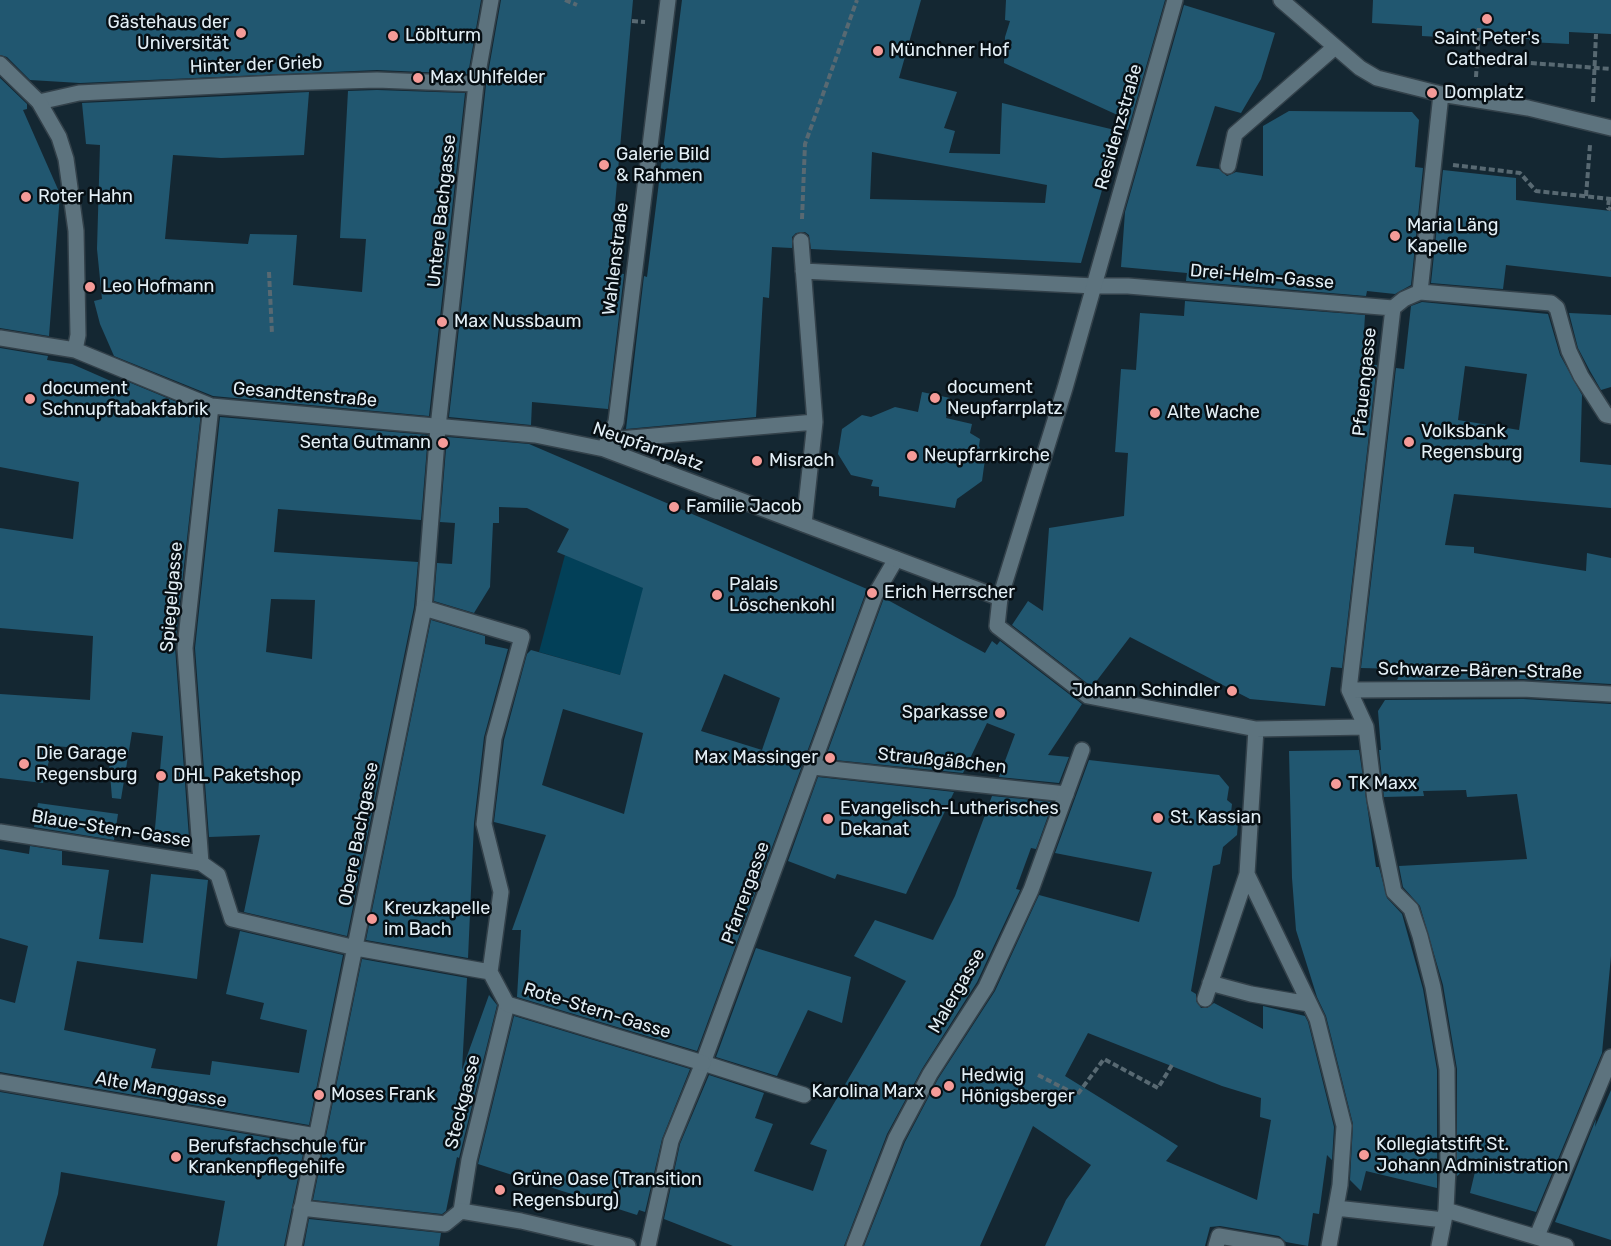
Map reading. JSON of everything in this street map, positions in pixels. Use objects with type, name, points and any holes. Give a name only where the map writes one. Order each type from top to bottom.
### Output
[{"type":"street","name":"Untere Bachgasse","points":[[438,427],[476,84],[492,0]]},
{"type":"street","name":"Wahlenstraße","points":[[606,444],[616,423],[668,0]]},
{"type":"street","name":"Residenzstraße","points":[[1094,286],[1175,0]]},
{"type":"street","points":[[1281,0],[1360,68],[1377,78],[1442,94],[1528,108],[1611,128]]},
{"type":"street","points":[[1228,166],[1235,134],[1335,47]]},
{"type":"street","points":[[0,64],[39,102],[59,137],[66,159],[76,231],[78,335],[75,350]]},
{"type":"street","name":"Hinter der Grieb","points":[[39,102],[79,93],[279,83],[377,80],[476,84]]},
{"type":"street","points":[[1442,94],[1420,292],[1551,303],[1557,308],[1569,351],[1581,376],[1606,415],[1611,416]]},
{"type":"street","points":[[801,241],[815,422],[804,524]]},
{"type":"street","points":[[804,270],[1094,286],[1000,598],[997,626],[1088,696],[1256,729],[1366,727]]},
{"type":"street","name":"Drei-Helm-Gasse","points":[[1094,286],[1128,286],[1393,308]]},
{"type":"street","name":"Pfauengasse","points":[[1349,690],[1393,308],[1404,299],[1420,292]]},
{"type":"street","name":"Gesandtenstraße","points":[[0,338],[75,350],[211,406],[438,427]]},
{"type":"street","name":"Spiegelgasse","points":[[201,863],[185,648],[211,406]]},
{"type":"street","name":"Neupfarrplatz","points":[[438,427],[535,435],[606,444],[815,422]]},
{"type":"street","name":"Obere Bachgasse","points":[[294,1246],[424,608],[438,427]]},
{"type":"street","name":"Neupfarrplatz","points":[[606,444],[804,524],[1000,598]]},
{"type":"street","name":"Pfarrergasse","points":[[648,1246],[670,1142],[704,1063],[876,594],[896,559]]},
{"type":"street","points":[[356,948],[490,972],[501,892],[484,824],[495,738],[522,637],[424,608]]},
{"type":"street","name":"Schwarze-Bären-Straße","points":[[1349,690],[1426,688],[1611,693]]},
{"type":"street","points":[[1349,690],[1366,727],[1375,800],[1394,891],[1411,909],[1420,936],[1433,987],[1447,1069],[1448,1168],[1445,1215],[1438,1246]]},
{"type":"street","points":[[1205,999],[1247,874],[1256,729]]},
{"type":"street","name":"Malergasse","points":[[854,1246],[896,1138],[930,1074],[991,976],[1031,890],[1082,750]]},
{"type":"street","name":"Straußgäßchen","points":[[813,767],[1066,794]]},
{"type":"street","name":"Blaue-Stern-Gasse","points":[[0,832],[201,863],[218,875],[231,919],[356,948]]},
{"type":"street","points":[[1247,874],[1317,1019],[1344,1126],[1336,1208],[1329,1246]]},
{"type":"street","name":"Rote-Stern-Gasse","points":[[490,972],[507,1004],[804,1095]]},
{"type":"street","points":[[1210,983],[1251,994],[1309,1004]]},
{"type":"street","name":"Steckgasse","points":[[461,1211],[469,1160],[507,1004]]},
{"type":"street","points":[[1537,1236],[1611,1057]]},
{"type":"street","name":"Alte Manggasse","points":[[0,1082],[316,1136]]},
{"type":"street","points":[[300,1208],[445,1224],[461,1211],[521,1221],[628,1246]]},
{"type":"street","points":[[1336,1208],[1445,1215],[1537,1236],[1566,1246]]},
{"type":"street","points":[[1216,1246],[1219,1236],[1277,1246]]},
{"type":"path","points":[[566,0],[577,4]]},
{"type":"path","points":[[801,241],[806,144],[857,0]]},
{"type":"path","points":[[1475,99],[1479,28]]},
{"type":"path","points":[[1596,34],[1596,53]]},
{"type":"path","points":[[1477,59],[1611,69]]},
{"type":"path","points":[[1435,163],[1520,173],[1536,191],[1610,199],[1608,208],[1611,209]]},
{"type":"path","points":[[269,273],[272,334]]},
{"type":"path","points":[[1038,1075],[1077,1095],[1104,1059],[1158,1088],[1172,1065]]},
{"type":"shaded area","points":[[565,555],[644,588],[620,675],[539,652]]},
{"type":"building","points":[[0,0],[481,0],[468,74],[377,70],[80,83],[30,80],[7,57],[0,55]]},
{"type":"building","points":[[501,0],[633,0],[609,273],[624,274],[608,409],[532,402],[531,425],[449,417],[486,85]]},
{"type":"building","points":[[682,0],[921,0],[899,78],[957,92],[944,128],[955,131],[949,153],[1000,154],[1002,103],[1119,131],[1081,263],[811,249],[809,235],[805,232],[796,233],[792,237],[792,248],[772,247],[769,298],[763,297],[756,417],[626,429],[644,276],[647,277]],"holes":[[[872,152],[1047,185],[1045,203],[870,199]]]},
{"type":"building","points":[[1006,0],[1165,0],[1128,130],[1120,128],[1124,118],[1004,63],[1005,37],[1010,21],[1005,20]]},
{"type":"building","name":"Saint Peter's Cathedral","points":[[1373,0],[1611,0],[1611,34],[1569,32],[1569,44],[1529,42],[1529,39],[1495,40],[1422,36],[1422,26],[1372,23]]},
{"type":"building","points":[[1184,5],[1275,33],[1261,79],[1241,113],[1215,106],[1196,166],[1219,169],[1227,176],[1236,172],[1263,176],[1263,126],[1289,111],[1412,112],[1419,120],[1415,167],[1423,168],[1411,285],[1395,294],[1367,291],[1366,296],[1186,281],[1187,273],[1121,267],[1125,212]]},
{"type":"building","points":[[0,78],[27,104],[27,109],[23,110],[60,194],[49,336],[0,328]]},
{"type":"building","points":[[348,91],[465,93],[429,416],[213,396],[114,356],[100,324],[94,301],[102,299],[97,249],[100,145],[86,144],[82,103],[309,92],[304,155],[221,158],[173,155],[165,239],[248,244],[250,234],[297,235],[293,285],[362,292],[366,239],[340,238]]},
{"type":"building","points":[[1443,170],[1516,178],[1516,200],[1611,211],[1611,277],[1506,265],[1503,289],[1431,283]]},
{"type":"building","points":[[1185,301],[1365,315],[1362,364],[1377,365],[1342,668],[1331,667],[1325,706],[1250,699],[1130,637],[1092,687],[1012,625],[1028,601],[1043,611],[1049,528],[1124,516],[1128,453],[1115,452],[1121,369],[1136,370],[1140,313],[1184,316]]},
{"type":"building","points":[[1422,302],[1548,314],[1560,355],[1582,395],[1580,462],[1611,465],[1611,508],[1454,494],[1445,545],[1474,547],[1474,553],[1586,571],[1587,553],[1611,558],[1611,684],[1523,679],[1397,680],[1403,669],[1361,668],[1396,368],[1404,369],[1411,306]],"holes":[[[1465,366],[1527,374],[1519,430],[1458,420]]]},
{"type":"building","points":[[1569,313],[1611,315],[1611,387],[1601,390],[1590,371],[1578,348]]},
{"type":"building","points":[[0,348],[48,356],[47,360],[72,364],[129,389],[126,381],[201,412],[175,647],[189,838],[154,840],[163,736],[132,732],[121,799],[112,798],[108,750],[53,746],[43,783],[0,778],[0,694],[90,700],[93,636],[0,628],[0,528],[73,539],[79,482],[0,467]]},
{"type":"building","name":"Neupfarrkirche","points":[[922,392],[950,398],[946,418],[972,424],[970,433],[980,439],[979,446],[985,459],[982,481],[957,499],[955,508],[879,496],[879,487],[871,486],[873,480],[851,475],[838,454],[842,429],[862,415],[871,417],[895,407],[918,412]]},
{"type":"building","points":[[220,417],[428,435],[421,520],[278,509],[274,552],[418,562],[414,607],[347,936],[244,912],[260,835],[209,837],[195,648]],"holes":[[[271,599],[315,600],[312,659],[266,652]]]},
{"type":"building","points":[[447,437],[529,444],[867,589],[697,1051],[517,997],[521,930],[512,930],[546,835],[494,822],[504,740],[527,654],[531,650],[620,675],[643,588],[557,552],[569,529],[527,508],[499,507],[499,523],[493,523],[490,587],[474,613],[434,601],[437,563],[452,564],[455,523],[440,522]],"holes":[[[724,674],[780,698],[762,750],[701,731]],[[563,709],[643,733],[624,814],[542,785]]]},
{"type":"building","points":[[884,598],[985,653],[992,641],[997,645],[1000,641],[1082,704],[1048,755],[1069,757],[1059,783],[999,777],[1015,734],[987,723],[963,773],[825,759]]},
{"type":"building","points":[[431,620],[485,636],[485,644],[508,649],[484,737],[474,823],[468,958],[366,940]]},
{"type":"building","points":[[1523,699],[1611,704],[1611,956],[1602,1053],[1536,1212],[1470,1193],[1478,1159],[1457,1176],[1457,1069],[1443,985],[1420,906],[1403,887],[1399,866],[1527,859],[1517,794],[1467,797],[1466,790],[1423,791],[1424,796],[1384,797],[1378,711],[1385,700]]},
{"type":"building","points":[[1359,750],[1376,867],[1379,867],[1387,898],[1402,914],[1423,989],[1437,1070],[1437,1188],[1366,1171],[1361,1191],[1350,1180],[1353,1124],[1326,1016],[1317,997],[1296,930],[1292,878],[1289,751]]},
{"type":"building","points":[[1089,760],[1219,775],[1229,787],[1227,800],[1232,804],[1231,813],[1238,823],[1237,835],[1223,847],[1220,864],[1213,866],[1191,991],[1196,994],[1196,1001],[1201,1008],[1207,1008],[1214,1003],[1263,1029],[1263,1006],[1305,1016],[1308,1022],[1334,1127],[1332,1160],[1327,1155],[1319,1214],[1313,1213],[1308,1246],[1286,1242],[1279,1236],[1220,1226],[1210,1227],[1205,1246],[1045,1246],[1066,1200],[1091,1165],[1033,1126],[980,1246],[864,1246],[905,1142],[938,1079],[995,991],[1039,895],[1139,922],[1152,872],[1055,853]],"holes":[[[1088,1033],[1222,1086],[1261,1098],[1260,1117],[1271,1120],[1257,1200],[1166,1161],[1178,1146],[1065,1076]]]},
{"type":"building","points":[[818,777],[954,792],[906,894],[837,874],[835,879],[788,861]]},
{"type":"building","points":[[992,796],[1053,802],[1036,849],[1031,848],[1016,889],[1020,890],[977,982],[922,1069],[887,1134],[844,1246],[733,1246],[664,1219],[680,1144],[709,1075],[764,1093],[755,1118],[773,1124],[754,1171],[813,1191],[827,1150],[810,1144],[906,981],[854,956],[875,920],[933,940],[955,896]]},
{"type":"building","points":[[38,803],[118,814],[114,840],[34,827]]},
{"type":"building","points":[[30,846],[62,851],[62,865],[109,870],[99,939],[143,943],[151,874],[208,880],[197,979],[77,961],[64,1030],[156,1049],[151,1068],[210,1075],[212,1061],[299,1073],[307,1030],[260,1019],[264,1003],[226,994],[240,931],[343,955],[309,1125],[0,1072],[0,999],[15,1003],[28,946],[0,938],[0,849],[29,854]]},
{"type":"building","points":[[756,948],[851,977],[842,1023],[808,1010],[777,1076],[716,1057]]},
{"type":"building","points":[[362,959],[467,978],[462,1070],[489,995],[497,1005],[459,1158],[457,1157],[446,1211],[442,1214],[313,1200]]},
{"type":"building","points":[[514,1016],[690,1069],[662,1139],[645,1212],[639,1210],[637,1215],[478,1164]]},
{"type":"building","points":[[1611,1090],[1611,1240],[1555,1222],[1596,1119],[1595,1127]]},
{"type":"building","points":[[0,1092],[305,1144],[284,1246],[217,1246],[225,1201],[61,1172],[58,1194],[43,1246],[0,1246]]},
{"type":"building","points":[[309,1219],[441,1233],[439,1246],[304,1246]]},
{"type":"place","name":"Saint Peter's Cathedral","points":[[1487,19]]},
{"type":"place","name":"Gästehaus der Universität","points":[[241,33]]},
{"type":"place","name":"Löblturm","points":[[393,36]]},
{"type":"place","name":"Münchner Hof","points":[[878,51]]},
{"type":"place","name":"Max Uhlfelder","points":[[418,78]]},
{"type":"place","name":"Domplatz","points":[[1432,93]]},
{"type":"place","name":"Galerie Bild & Rahmen","points":[[604,165]]},
{"type":"place","name":"Roter Hahn","points":[[26,197]]},
{"type":"place","name":"Maria Läng Kapelle","points":[[1395,236]]},
{"type":"place","name":"Leo Hofmann","points":[[90,287]]},
{"type":"place","name":"Max Nussbaum","points":[[442,322]]},
{"type":"place","name":"document Neupfarrplatz","points":[[935,398]]},
{"type":"place","name":"document Schnupftabakfabrik","points":[[30,399]]},
{"type":"place","name":"Alte Wache","points":[[1155,413]]},
{"type":"place","name":"Volksbank Regensburg","points":[[1409,442]]},
{"type":"place","name":"Senta Gutmann","points":[[443,443]]},
{"type":"place","name":"Neupfarrkirche","points":[[912,456]]},
{"type":"place","name":"Misrach","points":[[757,461]]},
{"type":"place","name":"Familie Jacob","points":[[674,507]]},
{"type":"place","name":"Erich Herrscher","points":[[872,593]]},
{"type":"place","name":"Palais Löschenkohl","points":[[717,595]]},
{"type":"place","name":"Johann Schindler","points":[[1232,691]]},
{"type":"place","name":"Sparkasse","points":[[1000,713]]},
{"type":"place","name":"Max Massinger","points":[[830,758]]},
{"type":"place","name":"Die Garage Regensburg","points":[[24,764]]},
{"type":"place","name":"DHL Paketshop","points":[[161,776]]},
{"type":"place","name":"TK Maxx","points":[[1336,784]]},
{"type":"place","name":"St. Kassian","points":[[1158,818]]},
{"type":"place","name":"Evangelisch-Lutherisches Dekanat","points":[[828,819]]},
{"type":"place","name":"Kreuzkapelle im Bach","points":[[372,919]]},
{"type":"place","name":"Hedwig Hönigsberger","points":[[949,1086]]},
{"type":"place","name":"Karolina Marx","points":[[936,1092]]},
{"type":"place","name":"Moses Frank","points":[[319,1095]]},
{"type":"place","name":"Kollegiatstift St. Johann Administration","points":[[1364,1155]]},
{"type":"place","name":"Berufsfachschule für Krankenpflegehilfe","points":[[176,1157]]},
{"type":"place","name":"Grüne Oase (Transition Regensburg)","points":[[500,1190]]}]
